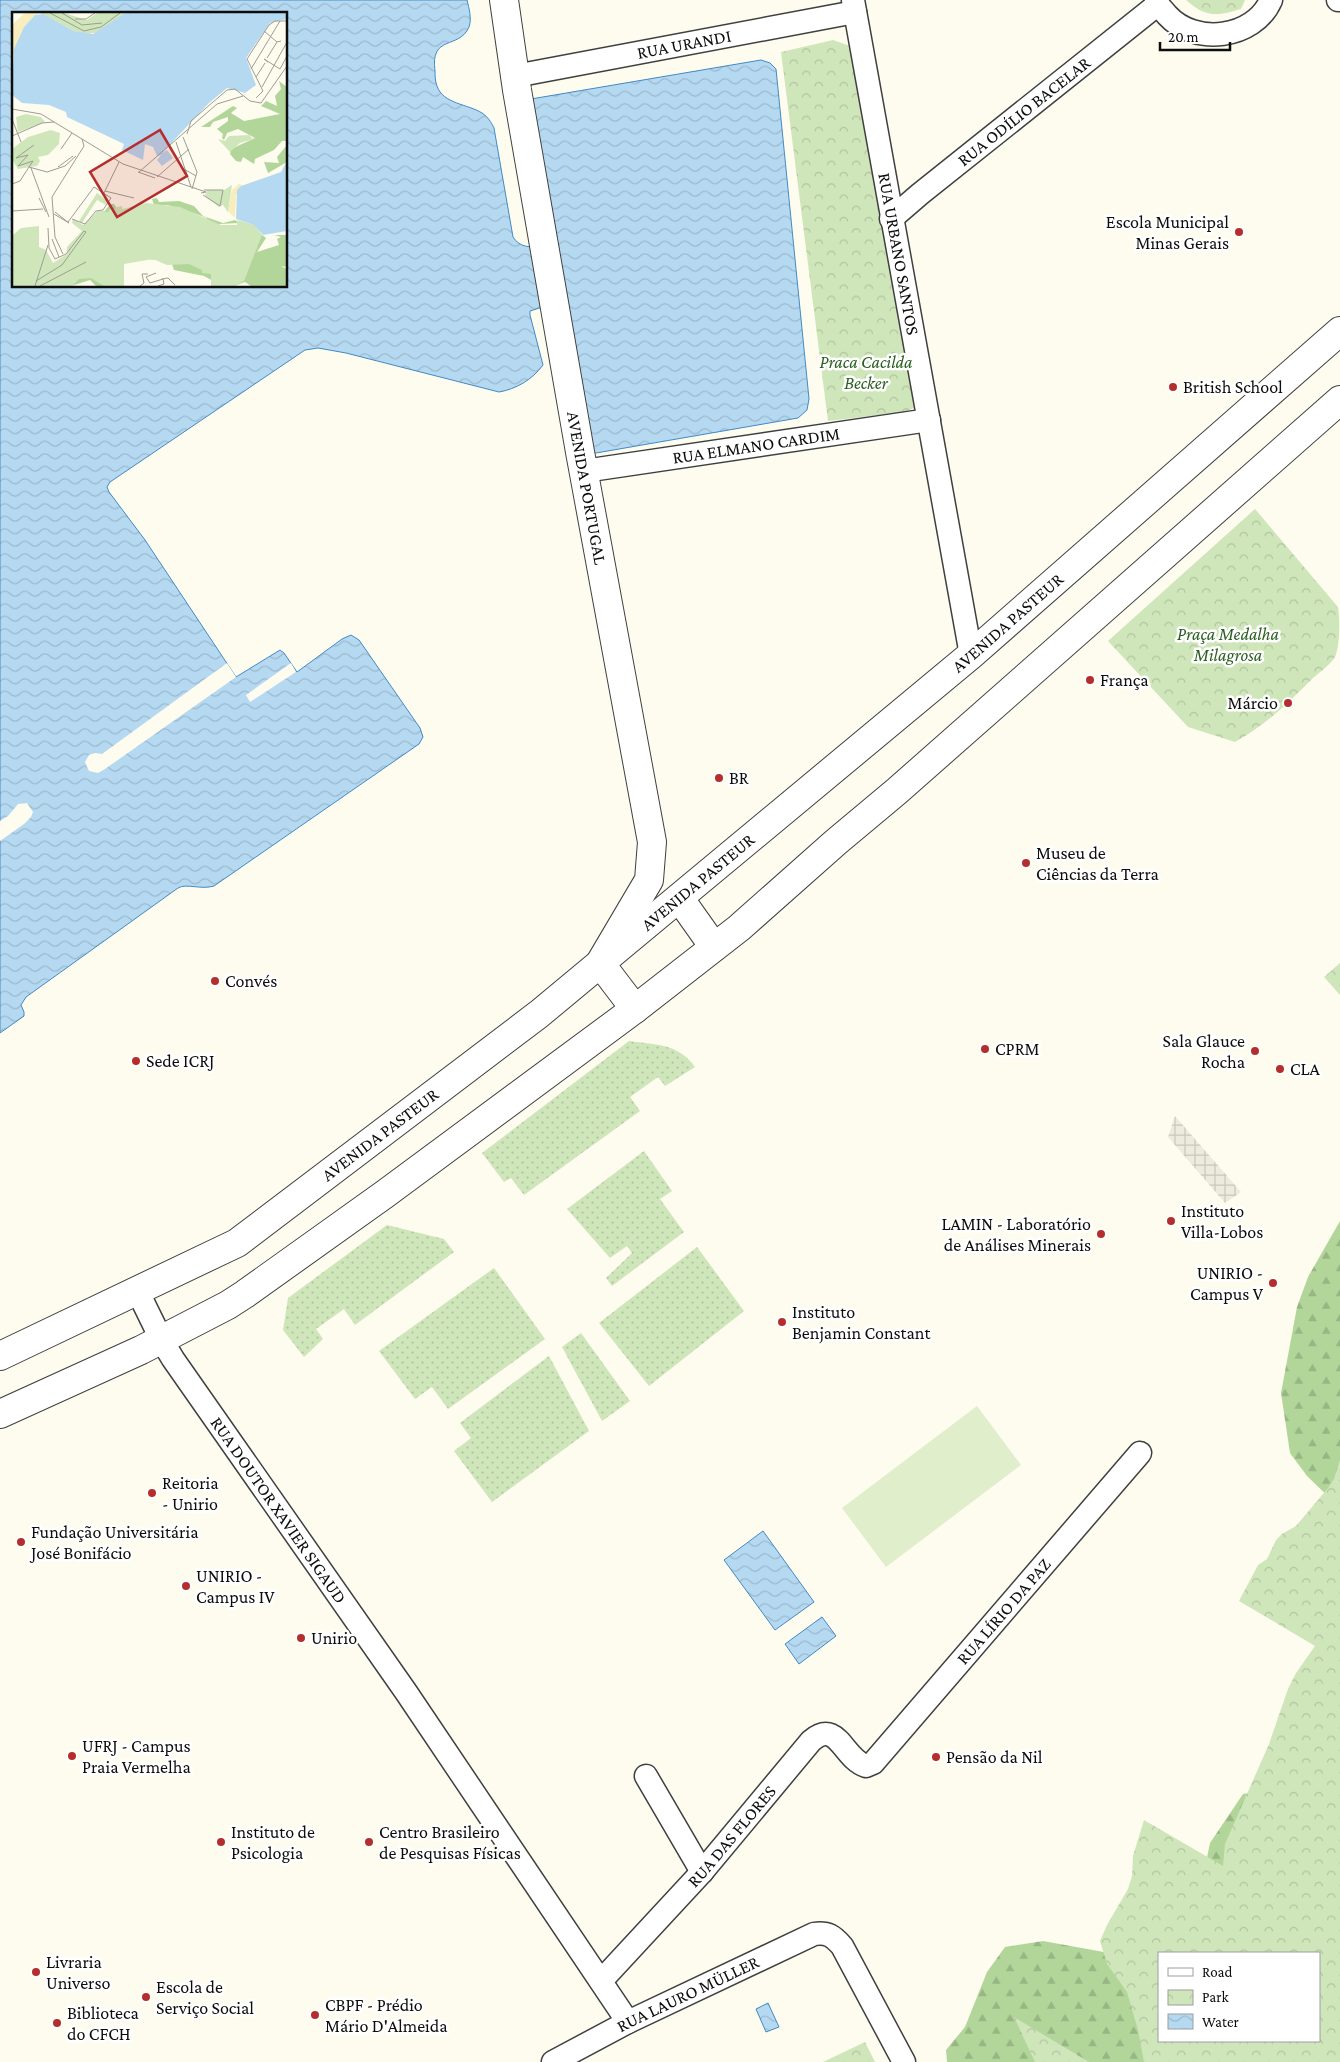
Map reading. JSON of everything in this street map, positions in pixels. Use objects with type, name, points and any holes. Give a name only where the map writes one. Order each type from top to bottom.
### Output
[{"type":"street","name":"AVENIDA PORTUGAL","points":[[504,0],[516,83],[582,462],[652,842],[649,880],[600,963]]},
{"type":"street","points":[[1156,2],[1172,21],[1191,32],[1213,36],[1234,32],[1254,22],[1269,6],[1271,0]]},
{"type":"street","name":"RUA ODÍLIO BACELAR","points":[[891,219],[1156,2]]},
{"type":"street","name":"RUA URANDI","points":[[516,83],[854,6]]},
{"type":"street","name":"RUA URBANO SANTOS","points":[[854,6],[971,655]]},
{"type":"street","name":"AVENIDA PASTEUR","points":[[0,1356],[138,1292],[237,1243],[539,1014],[680,899],[971,655],[1340,331]]},
{"type":"street","points":[[0,1414],[120,1360],[244,1294],[385,1194],[635,1009],[714,947],[905,785],[1340,400]]},
{"type":"street","name":"RUA ELMANO CARDIM","points":[[582,462],[929,420]]},
{"type":"street","points":[[680,899],[714,947]]},
{"type":"street","points":[[600,963],[635,1009]]},
{"type":"street","name":"RUA DOUTOR XAVIER SIGAUD","points":[[138,1292],[161,1339],[406,1692],[628,2022]]},
{"type":"street","name":"RUA LÍRIO DA PAZ","points":[[866,1766],[872,1764],[877,1759],[1140,1453]]},
{"type":"street","name":"RUA DAS FLORES","points":[[601,1981],[702,1872],[819,1735],[826,1733],[836,1737],[856,1761],[866,1766]]},
{"type":"street","points":[[646,1776],[702,1872]]},
{"type":"street","name":"RUA LAURO MÜLLER","points":[[553,2062],[628,2022],[814,1934],[826,1932],[833,1936],[842,1946],[904,2062]]},
{"type":"green space","points":[[1186,0],[1245,0],[1241,9],[1212,14],[1200,10]]},
{"type":"green space","name":"Praca Cacilda Becker","points":[[833,40],[850,46],[916,407],[905,412],[828,421],[781,52]]},
{"type":"green space","name":"Praça Medalha Milagrosa","points":[[1255,509],[1338,607],[1339,640],[1335,657],[1328,666],[1267,721],[1235,742],[1188,727],[1108,641]]},
{"type":"green space","points":[[1340,963],[1340,995],[1324,977]]},
{"type":"green space","points":[[629,1041],[666,1046],[674,1049],[688,1059],[695,1067],[665,1086],[658,1077],[630,1097],[640,1111],[524,1195],[511,1178],[504,1182],[482,1153]]},
{"type":"green space","points":[[644,1151],[672,1191],[660,1199],[684,1232],[612,1286],[606,1278],[632,1253],[627,1246],[610,1258],[567,1209]]},
{"type":"green space","points":[[1340,1221],[1340,1508],[1307,1476],[1290,1453],[1281,1393],[1297,1307],[1308,1277]]},
{"type":"green space","points":[[387,1225],[444,1239],[454,1252],[355,1325],[344,1309],[316,1329],[323,1339],[304,1357],[283,1330],[288,1298]]},
{"type":"green space","points":[[697,1247],[744,1311],[649,1386],[599,1323]]},
{"type":"green space","points":[[494,1268],[545,1339],[448,1409],[432,1387],[415,1399],[379,1351]]},
{"type":"green space","points":[[581,1333],[630,1401],[602,1421],[562,1347]]},
{"type":"green space","points":[[549,1356],[589,1431],[492,1502],[454,1451],[471,1438],[460,1423]]},
{"type":"green space","points":[[977,1406],[1021,1465],[886,1567],[842,1508]]},
{"type":"green space","points":[[1340,1460],[1340,2062],[1144,2062],[1138,2030],[1127,1992],[1107,1964],[1100,1941],[1128,1889],[1132,1876],[1133,1856],[1144,1820],[1223,1866],[1225,1844],[1269,1744],[1288,1689],[1296,1673],[1315,1646],[1239,1601],[1258,1565],[1267,1559],[1276,1540],[1296,1526],[1334,1479]]},
{"type":"green space","points":[[1266,1790],[1340,1830],[1340,2062],[947,2062],[946,2050],[965,2027],[987,1972],[1005,1947],[1043,1941],[1158,1962],[1158,2042],[1320,2042],[1320,1952],[1204,1872],[1210,1843],[1243,1794]]},
{"type":"green space","points":[[1014,2017],[1089,2062],[1035,2062]]},
{"type":"green space","points":[[865,2042],[875,2062],[823,2062]]},
{"type":"shaded area","points":[[1175,1116],[1241,1192],[1225,1203],[1168,1137]]},
{"type":"water","points":[[0,0],[467,0],[470,17],[469,27],[459,38],[441,47],[437,52],[435,59],[436,84],[445,97],[482,113],[492,124],[513,237],[522,245],[529,247],[542,247],[531,99],[761,60],[770,63],[776,69],[809,399],[807,410],[798,418],[596,453],[590,451],[555,303],[530,311],[543,365],[529,379],[512,389],[499,392],[346,353],[318,348],[305,350],[110,482],[107,487],[109,492],[145,540],[236,677],[280,650],[297,672],[342,639],[351,635],[359,640],[420,728],[423,737],[419,744],[214,886],[185,886],[178,888],[26,997],[21,1005],[24,1016],[0,1033]]},
{"type":"water","points":[[763,1531],[814,1602],[775,1630],[724,1560]]},
{"type":"water","points":[[822,1617],[836,1636],[799,1664],[785,1644]]},
{"type":"water","points":[[768,2003],[779,2027],[766,2032],[756,2009]]},
{"type":"pier","points":[[227,663],[236,677],[105,769],[98,773],[89,771],[85,762],[89,755],[95,753],[102,754]]},
{"type":"pier","points":[[291,663],[296,672],[250,702],[246,695]]},
{"type":"pier","points":[[27,803],[33,812],[31,817],[0,841],[0,821],[8,816],[18,804]]},
{"type":"place","name":"Escola Municipal Minas Gerais","points":[[1239,232]]},
{"type":"place","name":"British School","points":[[1173,387]]},
{"type":"place","name":"França","points":[[1090,680]]},
{"type":"place","name":"Márcio","points":[[1288,703]]},
{"type":"place","name":"BR","points":[[719,778]]},
{"type":"place","name":"Museu de Ciências da Terra","points":[[1026,863]]},
{"type":"place","name":"Convés","points":[[215,981]]},
{"type":"place","name":"CPRM","points":[[985,1049]]},
{"type":"place","name":"Sala Glauce Rocha","points":[[1255,1051]]},
{"type":"place","name":"Sede ICRJ","points":[[136,1061]]},
{"type":"place","name":"CLA","points":[[1280,1069]]},
{"type":"place","name":"Instituto Villa-Lobos","points":[[1171,1221]]},
{"type":"place","name":"LAMIN - Laboratório de Análises Minerais","points":[[1101,1234]]},
{"type":"place","name":"UNIRIO - Campus V","points":[[1273,1283]]},
{"type":"place","name":"Instituto Benjamin Constant","points":[[782,1322]]},
{"type":"place","name":"Reitoria - Unirio","points":[[152,1493]]},
{"type":"place","name":"Fundação Universitária José Bonifácio","points":[[21,1542]]},
{"type":"place","name":"UNIRIO - Campus IV","points":[[186,1586]]},
{"type":"place","name":"Unirio","points":[[301,1638]]},
{"type":"place","name":"UFRJ - Campus Praia Vermelha","points":[[72,1756]]},
{"type":"place","name":"Pensão da Nil","points":[[936,1757]]},
{"type":"place","name":"Instituto de Psicologia","points":[[221,1842]]},
{"type":"place","name":"Centro Brasileiro de Pesquisas Físicas","points":[[369,1842]]},
{"type":"place","name":"Livraria Universo","points":[[36,1972]]},
{"type":"place","name":"Escola de Serviço Social","points":[[146,1997]]},
{"type":"place","name":"CBPF - Prédio Mário D'Almeida","points":[[315,2015]]},
{"type":"place","name":"Biblioteca do CFCH","points":[[57,2023]]}]
